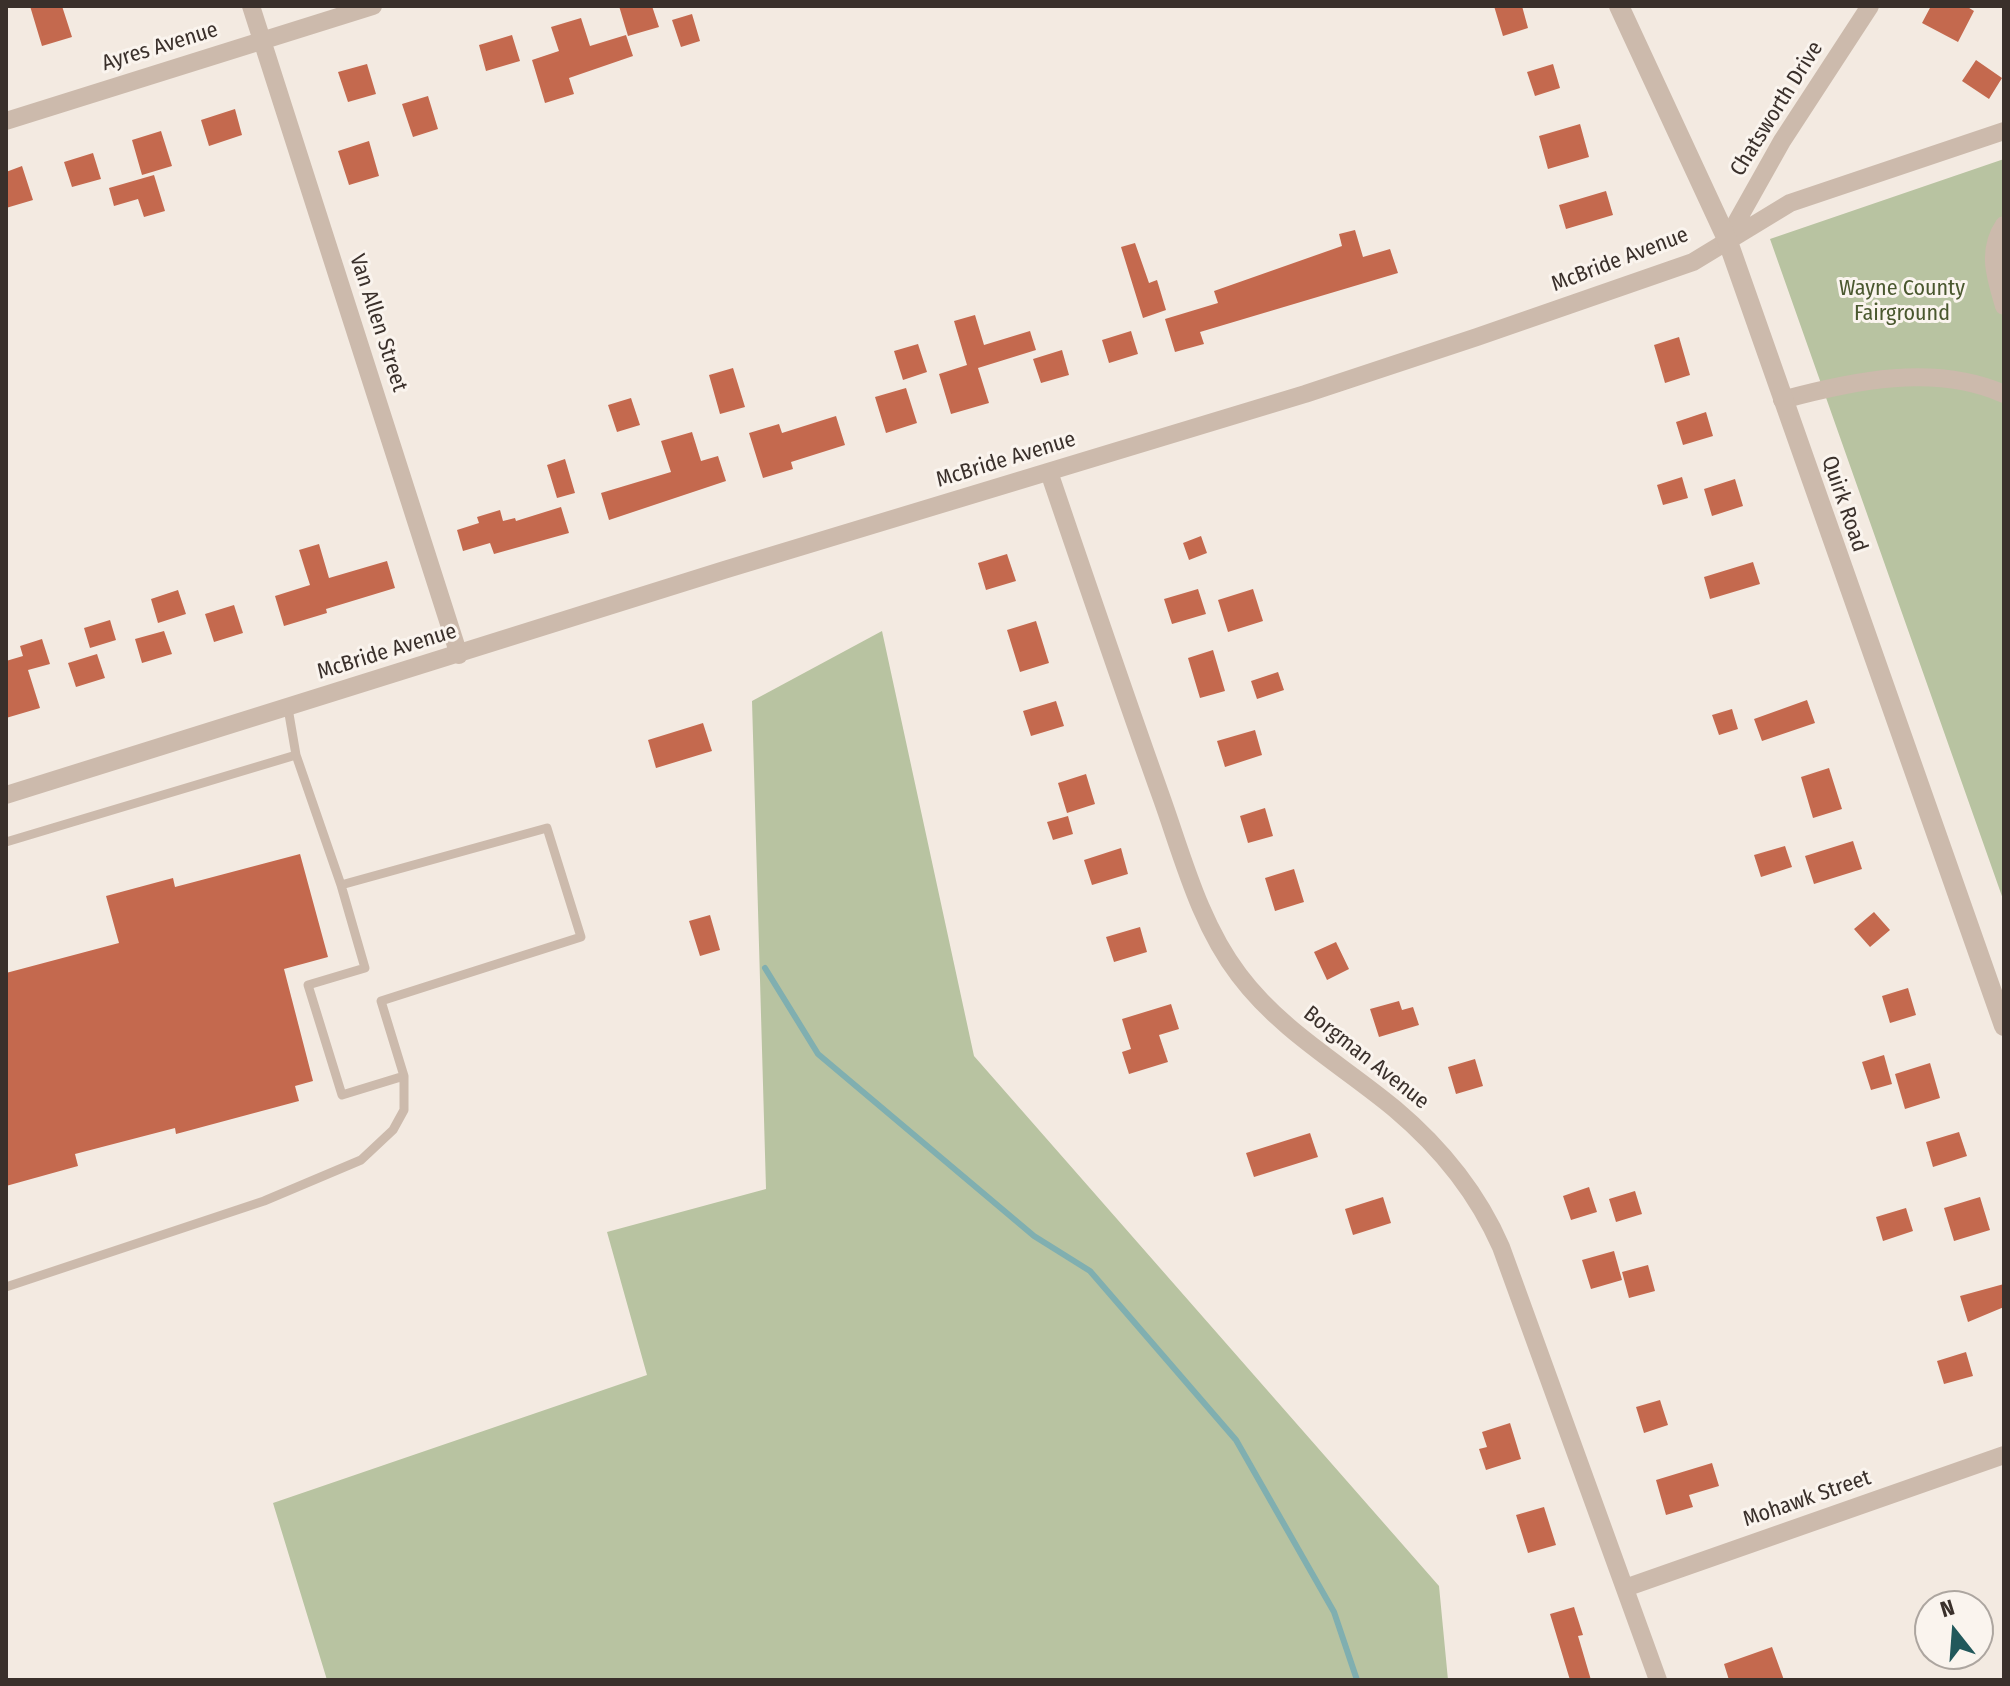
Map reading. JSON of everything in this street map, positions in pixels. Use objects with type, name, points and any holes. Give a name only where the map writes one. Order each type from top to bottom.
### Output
[{"type":"street","name":"Van Allen Street","points":[[251,6],[459,655]]},
{"type":"street","name":"Ayres Avenue","points":[[6,121],[373,6]]},
{"type":"street","name":"Quirk Road","points":[[1619,6],[1727,239],[2004,1026]]},
{"type":"street","name":"Chatsworth Drive","points":[[1727,239],[1782,141],[1870,6]]},
{"type":"street","name":"McBride Avenue","points":[[6,795],[1305,394],[1693,262],[1790,203],[2004,131]]},
{"type":"street","points":[[2004,225],[1996,238],[1992,260],[2004,306]]},
{"type":"street","points":[[1782,400],[1821,389],[1916,376],[1963,381],[2004,394]]},
{"type":"street","name":"Borgman Avenue","points":[[1049,472],[1132,717],[1213,934],[1237,972],[1271,1012],[1416,1127],[1450,1163],[1480,1203],[1501,1247],[1658,1680]]},
{"type":"street","name":"Mohawk Street","points":[[1625,1588],[2004,1455]]},
{"type":"lane","points":[[288,708],[296,755],[341,885],[365,968],[308,985],[342,1095],[404,1076]]},
{"type":"lane","points":[[6,842],[296,755]]},
{"type":"lane","points":[[6,1287],[264,1201],[361,1160],[393,1130],[404,1110],[404,1076],[381,1001],[581,937],[547,828],[341,885]]},
{"type":"green space","name":"Wayne County Fairground","points":[[2004,159],[2004,902],[1770,239]]},
{"type":"green space","points":[[882,631],[974,1056],[1439,1586],[1448,1680],[327,1680],[273,1503],[647,1375],[607,1232],[766,1189],[752,701]]},
{"type":"building","points":[[30,6],[62,6],[72,37],[42,46]]},
{"type":"building","points":[[619,6],[652,6],[659,27],[628,36]]},
{"type":"building","points":[[1494,6],[1522,6],[1528,28],[1503,36]]},
{"type":"building","points":[[1931,6],[1966,6],[1974,11],[1958,42],[1922,23]]},
{"type":"building","points":[[692,14],[700,41],[681,47],[672,20]]},
{"type":"building","points":[[581,18],[590,46],[626,35],[633,56],[569,78],[574,94],[545,103],[532,60],[559,51],[551,27]]},
{"type":"building","points":[[512,35],[520,61],[486,71],[479,45]]},
{"type":"building","points":[[1976,60],[2002,78],[1989,99],[1962,81]]},
{"type":"building","points":[[367,64],[376,94],[348,102],[338,72]]},
{"type":"building","points":[[1553,64],[1560,88],[1535,96],[1527,72]]},
{"type":"building","points":[[428,96],[438,129],[413,137],[402,104]]},
{"type":"building","points":[[235,109],[242,135],[209,146],[201,120]]},
{"type":"building","points":[[1580,124],[1589,157],[1548,169],[1539,136]]},
{"type":"building","points":[[161,131],[172,166],[142,175],[132,140]]},
{"type":"building","points":[[369,141],[379,176],[349,185],[338,151]]},
{"type":"building","points":[[93,153],[101,179],[72,187],[64,162]]},
{"type":"building","points":[[22,166],[33,200],[6,208],[6,172]]},
{"type":"building","points":[[154,175],[165,211],[144,217],[138,199],[114,206],[109,188]]},
{"type":"building","points":[[1606,191],[1613,215],[1566,229],[1559,205]]},
{"type":"building","points":[[1355,230],[1363,257],[1390,249],[1398,273],[1200,332],[1204,344],[1175,352],[1165,319],[1218,303],[1214,291],[1342,246],[1339,234]]},
{"type":"building","points":[[1135,243],[1149,283],[1157,280],[1166,310],[1143,318],[1121,247]]},
{"type":"building","points":[[975,315],[984,345],[1030,331],[1036,350],[978,368],[989,403],[951,414],[939,374],[967,365],[954,321]]},
{"type":"building","points":[[1131,331],[1138,354],[1109,363],[1102,340]]},
{"type":"building","points":[[1679,337],[1690,375],[1665,383],[1654,345]]},
{"type":"building","points":[[918,344],[927,372],[903,380],[894,351]]},
{"type":"building","points":[[1062,350],[1069,375],[1041,383],[1033,359]]},
{"type":"building","points":[[733,368],[745,407],[720,414],[709,375]]},
{"type":"building","points":[[906,388],[917,423],[886,433],[875,397]]},
{"type":"building","points":[[631,398],[640,425],[617,432],[608,405]]},
{"type":"building","points":[[1706,412],[1713,436],[1683,445],[1676,422]]},
{"type":"building","points":[[836,416],[845,445],[791,462],[793,469],[763,478],[749,433],[779,424],[782,433]]},
{"type":"building","points":[[692,432],[701,461],[718,456],[726,481],[609,520],[601,493],[671,472],[661,441]]},
{"type":"building","points":[[565,459],[575,493],[557,498],[547,465]]},
{"type":"building","points":[[1682,477],[1688,498],[1663,505],[1657,485]]},
{"type":"building","points":[[1735,479],[1743,506],[1712,516],[1704,489]]},
{"type":"building","points":[[561,507],[569,533],[494,554],[490,543],[463,551],[457,530],[479,523],[477,517],[500,510],[503,521],[515,518],[516,521]]},
{"type":"building","points":[[1201,536],[1207,553],[1189,560],[1183,543]]},
{"type":"building","points":[[319,544],[329,578],[387,561],[395,588],[326,609],[327,613],[284,626],[275,596],[310,585],[299,550]]},
{"type":"building","points":[[1007,554],[1016,581],[986,590],[978,563]]},
{"type":"building","points":[[1753,562],[1760,584],[1710,599],[1704,577]]},
{"type":"building","points":[[1198,589],[1206,614],[1172,624],[1164,599]]},
{"type":"building","points":[[1253,589],[1263,621],[1228,632],[1218,600]]},
{"type":"building","points":[[178,590],[186,614],[158,623],[151,599]]},
{"type":"building","points":[[234,605],[243,633],[214,642],[205,614]]},
{"type":"building","points":[[110,620],[116,640],[90,648],[84,628]]},
{"type":"building","points":[[1036,621],[1049,663],[1020,672],[1007,630]]},
{"type":"building","points":[[164,631],[172,654],[142,663],[135,639]]},
{"type":"building","points":[[42,639],[50,664],[28,670],[40,708],[6,718],[6,661],[23,656],[20,646]]},
{"type":"building","points":[[1213,650],[1225,691],[1200,698],[1188,658]]},
{"type":"building","points":[[97,654],[105,678],[76,687],[68,663]]},
{"type":"building","points":[[1278,672],[1284,690],[1257,699],[1251,681]]},
{"type":"building","points":[[1807,700],[1815,723],[1762,741],[1754,719]]},
{"type":"building","points":[[1056,701],[1064,726],[1031,736],[1023,711]]},
{"type":"building","points":[[1732,709],[1738,729],[1719,735],[1712,715]]},
{"type":"building","points":[[703,723],[712,751],[656,768],[648,740]]},
{"type":"building","points":[[1255,730],[1262,755],[1225,767],[1217,741]]},
{"type":"building","points":[[1829,768],[1842,809],[1813,818],[1801,777]]},
{"type":"building","points":[[1086,774],[1095,804],[1067,813],[1058,783]]},
{"type":"building","points":[[1265,808],[1273,836],[1248,843],[1240,816]]},
{"type":"building","points":[[1068,816],[1073,834],[1053,840],[1047,822]]},
{"type":"building","points":[[1853,841],[1862,869],[1814,884],[1805,856]]},
{"type":"building","points":[[1785,846],[1792,867],[1761,877],[1754,855]]},
{"type":"building","points":[[1121,848],[1128,874],[1092,885],[1084,860]]},
{"type":"building","points":[[300,854],[328,957],[284,969],[313,1081],[295,1086],[299,1101],[176,1134],[175,1128],[75,1154],[78,1166],[6,1186],[6,973],[119,943],[106,896],[173,878],[175,887]]},
{"type":"building","points":[[1294,869],[1304,902],[1275,911],[1265,878]]},
{"type":"building","points":[[1874,912],[1890,930],[1870,947],[1854,929]]},
{"type":"building","points":[[710,915],[720,950],[700,956],[689,921]]},
{"type":"building","points":[[1140,927],[1147,952],[1114,962],[1106,937]]},
{"type":"building","points":[[1336,942],[1349,969],[1327,980],[1314,952]]},
{"type":"building","points":[[1908,988],[1916,1015],[1890,1023],[1882,996]]},
{"type":"building","points":[[1399,1001],[1402,1010],[1413,1007],[1419,1025],[1379,1037],[1370,1009]]},
{"type":"building","points":[[1171,1004],[1179,1029],[1159,1035],[1168,1062],[1129,1074],[1122,1052],[1131,1049],[1122,1019]]},
{"type":"building","points":[[1884,1055],[1892,1084],[1871,1090],[1862,1062]]},
{"type":"building","points":[[1475,1059],[1483,1086],[1456,1094],[1448,1067]]},
{"type":"building","points":[[1930,1063],[1940,1098],[1905,1109],[1895,1074]]},
{"type":"building","points":[[1959,1132],[1967,1156],[1933,1167],[1926,1142]]},
{"type":"building","points":[[1310,1133],[1318,1157],[1254,1177],[1246,1153]]},
{"type":"building","points":[[1589,1187],[1597,1212],[1571,1220],[1563,1196]]},
{"type":"building","points":[[1635,1191],[1642,1214],[1616,1222],[1609,1199]]},
{"type":"building","points":[[1383,1197],[1391,1223],[1353,1235],[1345,1209]]},
{"type":"building","points":[[1980,1197],[1990,1230],[1954,1241],[1944,1208]]},
{"type":"building","points":[[1906,1208],[1913,1231],[1883,1241],[1876,1217]]},
{"type":"building","points":[[1614,1251],[1622,1280],[1591,1289],[1582,1260]]},
{"type":"building","points":[[1648,1265],[1655,1291],[1629,1298],[1622,1272]]},
{"type":"building","points":[[2004,1284],[2004,1307],[1968,1322],[1960,1296]]},
{"type":"building","points":[[1966,1352],[1973,1376],[1944,1384],[1937,1361]]},
{"type":"building","points":[[1660,1400],[1668,1425],[1644,1433],[1636,1407]]},
{"type":"building","points":[[1510,1423],[1521,1459],[1486,1470],[1479,1449],[1487,1447],[1482,1432]]},
{"type":"building","points":[[1712,1463],[1719,1486],[1689,1495],[1693,1507],[1666,1515],[1656,1480]]},
{"type":"building","points":[[1544,1507],[1556,1545],[1528,1553],[1516,1515]]},
{"type":"building","points":[[1574,1607],[1583,1635],[1578,1636],[1591,1680],[1570,1680],[1550,1614]]},
{"type":"building","points":[[1772,1647],[1784,1680],[1729,1680],[1724,1664]]},
{"type":"waterway","points":[[765,968],[818,1054],[1034,1236],[1090,1271],[1236,1440],[1334,1612],[1357,1680]]}]
